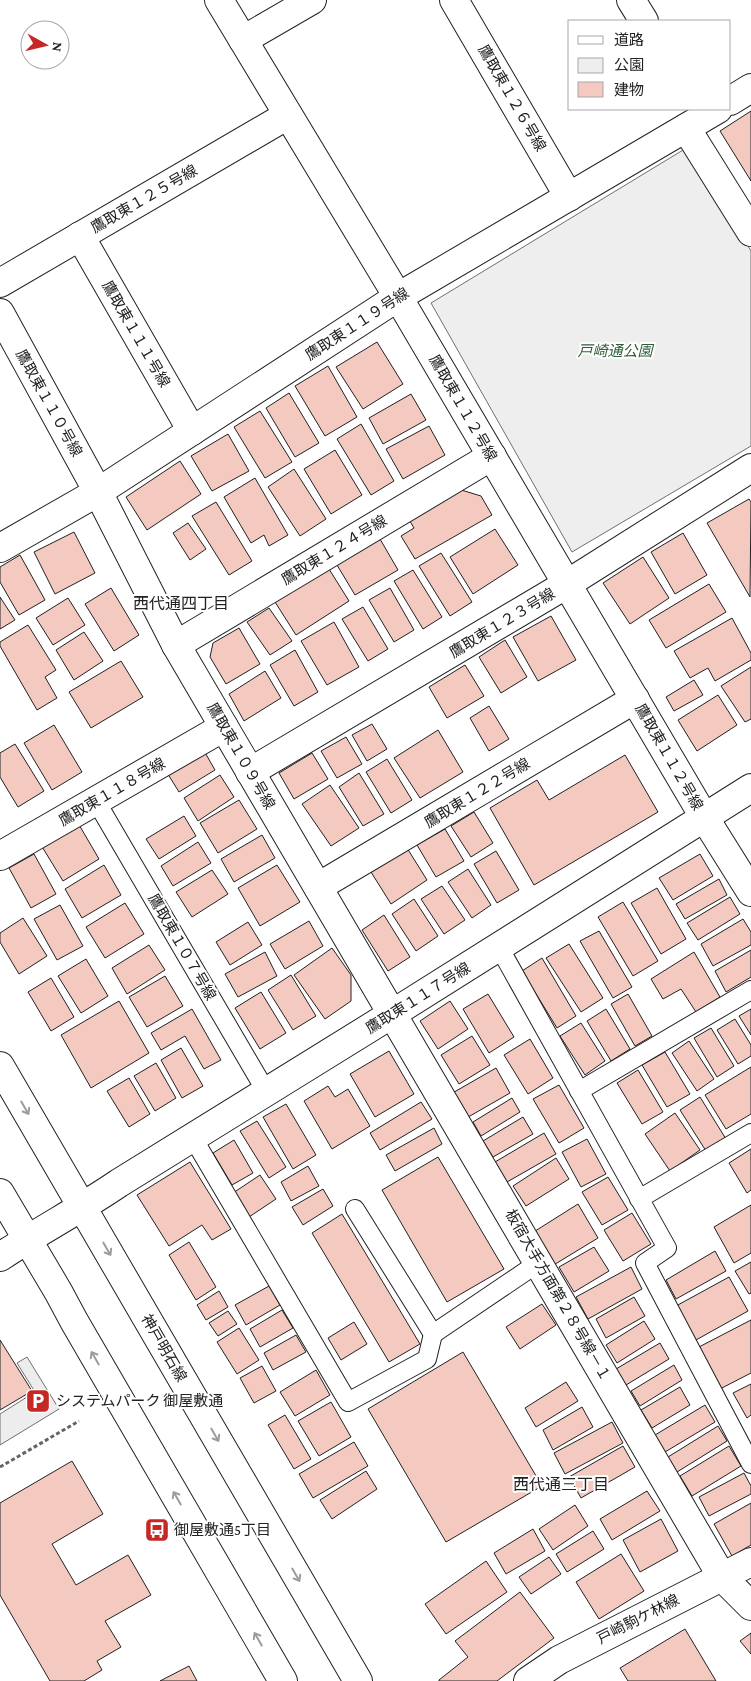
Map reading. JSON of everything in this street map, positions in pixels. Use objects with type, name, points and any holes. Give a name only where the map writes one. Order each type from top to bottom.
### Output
[{"type":"street","name":"鷹取東１１２号線","points":[[219,0],[398,297],[704,817],[751,892]]},
{"type":"street","points":[[243,40],[312,0]]},
{"type":"street","name":"鷹取東１２６号線","points":[[454,0],[569,197]]},
{"type":"street","points":[[631,0],[643,20]]},
{"type":"street","points":[[731,101],[751,88]]},
{"type":"street","name":"鷹取東１２５号線","points":[[0,283],[288,115]]},
{"type":"street","points":[[701,116],[751,232]]},
{"type":"street","name":"鷹取東１１９号線","points":[[0,548],[98,492],[398,297],[569,197],[701,116]]},
{"type":"street","name":"鷹取東１１１号線","points":[[80,236],[192,431]]},
{"type":"street","name":"鷹取東１１０号線","points":[[0,313],[98,492]]},
{"type":"street","name":"鷹取東１２４号線","points":[[176,645],[492,456]]},
{"type":"street","name":"鷹取東１２３号線","points":[[250,772],[568,584],[751,468]]},
{"type":"street","name":"鷹取東１０９号線","points":[[98,492],[176,645],[392,1014]]},
{"type":"street","name":"鷹取東１２２号線","points":[[318,888],[635,699]]},
{"type":"street","name":"鷹取東１１８号線","points":[[0,856],[224,727]]},
{"type":"street","name":"鷹取東１１７号線","points":[[0,1256],[267,1093],[751,788]]},
{"type":"street","name":"板宿大手方面第２８号線－１","points":[[392,1014],[722,1577],[751,1606]]},
{"type":"street","name":"神戸明石線","points":[[0,1066],[358,1681]]},
{"type":"street","points":[[0,1194],[60,1293],[74,1321],[283,1681]]},
{"type":"street","name":"戸崎駒ケ林線","points":[[528,1681],[559,1660],[751,1562]]},
{"type":"lane","name":"鷹取東１０７号線","points":[[96,801],[267,1093]]},
{"type":"lane","points":[[499,947],[667,1248],[645,1263],[751,1464]]},
{"type":"lane","points":[[579,1091],[751,990]]},
{"type":"lane","points":[[639,1199],[751,1133]]},
{"type":"lane","points":[[193,1138],[348,1402],[427,1360],[433,1334],[538,1263]]},
{"type":"lane","points":[[355,1209],[433,1334]]},
{"type":"path","points":[[0,1467],[79,1421]]},
{"type":"green space","name":"戸崎通公園","points":[[688,147],[751,251],[751,446],[572,552],[431,303]]},
{"type":"shaded area","name":"システムパーク 御屋敷通","points":[[27,1357],[59,1409],[0,1445],[0,1414],[35,1392],[17,1363]]},
{"type":"building","points":[[751,111],[751,181],[720,131]]},
{"type":"building","points":[[377,342],[403,384],[363,409],[336,367]]},
{"type":"building","points":[[328,366],[357,417],[325,436],[295,386]]},
{"type":"building","points":[[289,393],[319,443],[295,457],[266,408]]},
{"type":"building","points":[[411,394],[426,420],[383,444],[369,418]]},
{"type":"building","points":[[260,411],[292,462],[265,478],[234,427]]},
{"type":"building","points":[[361,424],[394,481],[371,495],[337,439]]},
{"type":"building","points":[[429,426],[445,455],[403,479],[386,449]]},
{"type":"building","points":[[228,434],[249,471],[212,491],[191,456]]},
{"type":"building","points":[[335,450],[362,495],[331,514],[304,469]]},
{"type":"building","points":[[180,461],[201,494],[147,530],[126,497]]},
{"type":"building","points":[[294,469],[326,519],[300,536],[268,487]]},
{"type":"building","points":[[255,478],[288,535],[269,546],[264,535],[251,543],[224,497]]},
{"type":"building","points":[[458,489],[481,496],[492,515],[415,559],[401,536],[414,528],[408,518]]},
{"type":"building","points":[[749,499],[751,502],[750,597],[707,523]]},
{"type":"building","points":[[216,502],[252,561],[229,575],[192,516]]},
{"type":"building","points":[[188,523],[206,549],[190,560],[173,533]]},
{"type":"building","points":[[495,529],[518,565],[473,594],[450,557]]},
{"type":"building","points":[[74,532],[95,573],[55,594],[34,552]]},
{"type":"building","points":[[683,533],[707,575],[675,594],[651,552]]},
{"type":"building","points":[[380,539],[398,570],[355,595],[337,565]]},
{"type":"building","points":[[441,553],[472,602],[450,616],[419,566]]},
{"type":"building","points":[[20,555],[45,600],[19,615],[0,582],[0,567]]},
{"type":"building","points":[[643,557],[669,598],[630,624],[603,583]]},
{"type":"building","points":[[329,569],[349,601],[296,635],[275,602]]},
{"type":"building","points":[[413,570],[442,617],[423,629],[394,581]]},
{"type":"building","points":[[709,584],[726,612],[666,648],[649,620]]},
{"type":"building","points":[[111,588],[139,635],[114,651],[85,604]]},
{"type":"building","points":[[390,588],[414,630],[394,642],[369,600]]},
{"type":"building","points":[[0,597],[15,620],[0,629]]},
{"type":"building","points":[[68,598],[85,625],[53,645],[36,618]]},
{"type":"building","points":[[363,607],[388,649],[368,661],[342,619]]},
{"type":"building","points":[[269,608],[292,641],[270,655],[247,622]]},
{"type":"building","points":[[551,616],[576,660],[538,681],[513,637]]},
{"type":"building","points":[[732,618],[751,653],[751,660],[715,681],[708,668],[690,678],[674,651]]},
{"type":"building","points":[[334,622],[359,667],[327,685],[301,641]]},
{"type":"building","points":[[28,625],[56,670],[45,677],[57,698],[37,710],[0,646],[0,642]]},
{"type":"building","points":[[239,628],[260,664],[226,684],[210,657],[213,643]]},
{"type":"building","points":[[84,632],[103,661],[74,680],[56,650]]},
{"type":"building","points":[[505,640],[527,677],[501,693],[479,657]]},
{"type":"building","points":[[295,650],[318,692],[294,706],[270,665]]},
{"type":"building","points":[[121,661],[143,697],[91,728],[69,692]]},
{"type":"building","points":[[465,665],[484,696],[447,718],[429,687]]},
{"type":"building","points":[[751,667],[751,719],[745,722],[721,686]]},
{"type":"building","points":[[265,671],[281,698],[244,721],[229,694]]},
{"type":"building","points":[[694,680],[703,695],[674,711],[666,697]]},
{"type":"building","points":[[718,695],[737,725],[697,751],[678,720]]},
{"type":"building","points":[[489,706],[509,739],[489,751],[470,718]]},
{"type":"building","points":[[372,724],[387,749],[367,761],[352,735]]},
{"type":"building","points":[[54,725],[82,772],[52,790],[24,743]]},
{"type":"building","points":[[438,730],[463,772],[420,798],[394,758]]},
{"type":"building","points":[[346,737],[362,764],[337,778],[321,751]]},
{"type":"building","points":[[15,744],[44,791],[18,807],[0,777],[0,753]]},
{"type":"building","points":[[203,749],[215,770],[179,792],[166,771]]},
{"type":"building","points":[[312,753],[328,779],[294,799],[279,773]]},
{"type":"building","points":[[625,755],[658,812],[534,885],[490,808],[537,780],[549,800]]},
{"type":"building","points":[[387,759],[412,800],[391,813],[366,772]]},
{"type":"building","points":[[359,773],[384,814],[363,826],[339,787]]},
{"type":"building","points":[[220,775],[234,797],[198,821],[184,798]]},
{"type":"building","points":[[330,785],[359,828],[331,846],[302,804]]},
{"type":"building","points":[[239,800],[257,829],[218,853],[200,823]]},
{"type":"building","points":[[474,812],[493,843],[471,857],[451,826]]},
{"type":"building","points":[[184,816],[196,836],[159,859],[146,839]]},
{"type":"building","points":[[78,823],[99,859],[63,881],[41,845]]},
{"type":"building","points":[[445,829],[464,861],[436,877],[417,845]]},
{"type":"building","points":[[262,835],[275,858],[234,882],[221,859]]},
{"type":"building","points":[[198,842],[211,863],[173,886],[161,866]]},
{"type":"building","points":[[407,848],[427,880],[391,904],[371,872]]},
{"type":"building","points":[[496,851],[519,890],[497,903],[474,864]]},
{"type":"building","points":[[34,854],[56,894],[31,908],[9,868]]},
{"type":"building","points":[[700,854],[713,876],[673,900],[659,878]]},
{"type":"building","points":[[104,865],[121,895],[82,918],[65,889]]},
{"type":"building","points":[[277,865],[300,902],[260,926],[238,888]]},
{"type":"building","points":[[468,869],[491,905],[472,918],[448,882]]},
{"type":"building","points":[[212,870],[228,894],[192,917],[176,892]]},
{"type":"building","points":[[719,879],[727,895],[685,919],[676,904]]},
{"type":"building","points":[[442,886],[465,920],[444,934],[421,899]]},
{"type":"building","points":[[657,888],[686,939],[661,954],[631,903]]},
{"type":"building","points":[[730,897],[740,914],[698,940],[687,923]]},
{"type":"building","points":[[414,899],[438,936],[416,951],[392,914]]},
{"type":"building","points":[[623,902],[658,961],[633,976],[598,917]]},
{"type":"building","points":[[125,903],[144,934],[105,958],[86,927]]},
{"type":"building","points":[[60,905],[83,946],[57,960],[34,919]]},
{"type":"building","points":[[384,915],[410,957],[388,971],[362,930]]},
{"type":"building","points":[[23,918],[47,956],[19,974],[0,942],[0,933]]},
{"type":"building","points":[[743,919],[751,932],[751,945],[713,966],[701,944]]},
{"type":"building","points":[[309,921],[323,946],[285,969],[270,944]]},
{"type":"building","points":[[248,922],[262,945],[230,965],[216,942]]},
{"type":"building","points":[[599,931],[632,987],[613,998],[580,941]]},
{"type":"building","points":[[569,944],[603,998],[581,1012],[546,958]]},
{"type":"building","points":[[149,945],[165,970],[127,994],[112,968]]},
{"type":"building","points":[[332,948],[351,975],[351,1001],[325,1019],[294,975]]},
{"type":"building","points":[[751,950],[751,977],[726,992],[715,971]]},
{"type":"building","points":[[265,952],[277,976],[238,997],[225,974]]},
{"type":"building","points":[[694,952],[720,997],[696,1012],[681,989],[663,999],[651,979]]},
{"type":"building","points":[[542,958],[576,1016],[557,1028],[522,971]]},
{"type":"building","points":[[86,959],[108,996],[81,1013],[58,976]]},
{"type":"building","points":[[291,975],[316,1016],[293,1030],[268,990]]},
{"type":"building","points":[[165,976],[183,1006],[147,1027],[129,997]]},
{"type":"building","points":[[51,978],[74,1017],[51,1031],[28,992]]},
{"type":"building","points":[[261,992],[286,1033],[260,1049],[235,1008]]},
{"type":"building","points":[[488,994],[514,1037],[489,1053],[463,1009]]},
{"type":"building","points":[[628,994],[652,1036],[635,1046],[611,1004]]},
{"type":"building","points":[[119,1001],[149,1053],[91,1088],[61,1035]]},
{"type":"building","points":[[450,1001],[468,1029],[438,1049],[420,1021]]},
{"type":"building","points":[[192,1009],[221,1060],[204,1069],[185,1036],[161,1050],[151,1033]]},
{"type":"building","points":[[606,1009],[630,1049],[611,1061],[587,1021]]},
{"type":"building","points":[[751,1009],[751,1035],[739,1016]]},
{"type":"building","points":[[735,1019],[751,1045],[751,1056],[738,1064],[717,1030]]},
{"type":"building","points":[[581,1023],[605,1061],[585,1075],[560,1036]]},
{"type":"building","points":[[711,1028],[734,1066],[717,1077],[694,1038]]},
{"type":"building","points":[[472,1036],[490,1065],[459,1084],[441,1055]]},
{"type":"building","points":[[530,1039],[553,1078],[528,1094],[504,1055]]},
{"type":"building","points":[[689,1041],[714,1079],[697,1091],[672,1053]]},
{"type":"building","points":[[181,1048],[203,1086],[182,1098],[161,1060]]},
{"type":"building","points":[[389,1051],[414,1094],[375,1117],[350,1074]]},
{"type":"building","points":[[665,1052],[690,1094],[667,1107],[642,1065]]},
{"type":"building","points":[[156,1063],[176,1098],[155,1111],[134,1076]]},
{"type":"building","points":[[751,1067],[751,1114],[726,1129],[705,1095]]},
{"type":"building","points":[[496,1068],[510,1093],[463,1120],[449,1095]]},
{"type":"building","points":[[638,1070],[663,1112],[642,1124],[617,1083]]},
{"type":"building","points":[[129,1078],[150,1114],[129,1127],[107,1091]]},
{"type":"building","points":[[559,1085],[584,1128],[559,1143],[533,1099]]},
{"type":"building","points":[[328,1086],[335,1097],[348,1089],[370,1126],[332,1149],[304,1101]]},
{"type":"building","points":[[700,1097],[726,1139],[706,1151],[680,1110]]},
{"type":"building","points":[[512,1098],[520,1112],[481,1136],[473,1122]]},
{"type":"building","points":[[421,1102],[432,1119],[380,1150],[370,1133]]},
{"type":"building","points":[[286,1104],[316,1155],[293,1169],[263,1117]]},
{"type":"building","points":[[675,1113],[700,1150],[670,1171],[645,1134]]},
{"type":"building","points":[[523,1117],[533,1134],[493,1157],[483,1141]]},
{"type":"building","points":[[257,1121],[286,1167],[269,1178],[240,1131]]},
{"type":"building","points":[[434,1128],[442,1144],[395,1171],[386,1155]]},
{"type":"building","points":[[544,1133],[556,1154],[507,1182],[495,1162]]},
{"type":"building","points":[[587,1139],[606,1174],[581,1187],[562,1152]]},
{"type":"building","points":[[234,1140],[253,1173],[232,1185],[213,1153]]},
{"type":"building","points":[[751,1149],[751,1190],[747,1193],[729,1163]]},
{"type":"building","points":[[438,1157],[504,1269],[447,1302],[382,1190]]},
{"type":"building","points":[[556,1158],[569,1179],[526,1206],[513,1186]]},
{"type":"building","points":[[190,1162],[231,1229],[212,1240],[202,1225],[169,1246],[137,1195]]},
{"type":"building","points":[[308,1166],[319,1186],[291,1201],[281,1182]]},
{"type":"building","points":[[260,1175],[276,1199],[249,1217],[233,1193]]},
{"type":"building","points":[[608,1177],[628,1210],[602,1225],[582,1192]]},
{"type":"building","points":[[323,1189],[333,1206],[303,1225],[292,1207]]},
{"type":"building","points":[[578,1204],[598,1238],[552,1266],[532,1233]]},
{"type":"building","points":[[751,1205],[751,1253],[734,1263],[714,1227]]},
{"type":"building","points":[[632,1213],[651,1244],[623,1261],[604,1230]]},
{"type":"building","points":[[342,1214],[420,1344],[389,1362],[312,1233]]},
{"type":"building","points":[[189,1242],[216,1287],[196,1300],[169,1255]]},
{"type":"building","points":[[594,1247],[609,1271],[574,1292],[559,1267]]},
{"type":"building","points":[[715,1251],[726,1271],[676,1299],[666,1280]]},
{"type":"building","points":[[751,1262],[751,1293],[749,1294],[735,1271]]},
{"type":"building","points":[[631,1267],[642,1289],[588,1319],[576,1297]]},
{"type":"building","points":[[729,1277],[748,1311],[696,1340],[676,1306]]},
{"type":"building","points":[[269,1286],[280,1305],[246,1325],[235,1305]]},
{"type":"building","points":[[219,1291],[228,1307],[206,1320],[197,1305]]},
{"type":"building","points":[[634,1297],[645,1316],[606,1338],[596,1319]]},
{"type":"building","points":[[542,1304],[556,1325],[520,1349],[506,1327]]},
{"type":"building","points":[[282,1310],[293,1328],[260,1347],[250,1329]]},
{"type":"building","points":[[228,1311],[237,1324],[218,1336],[209,1323]]},
{"type":"building","points":[[751,1320],[751,1373],[718,1390],[697,1348]]},
{"type":"building","points":[[644,1321],[655,1339],[617,1363],[606,1345]]},
{"type":"building","points":[[354,1322],[367,1344],[341,1360],[328,1338]]},
{"type":"building","points":[[239,1328],[259,1360],[237,1374],[217,1342]]},
{"type":"building","points":[[296,1335],[306,1352],[273,1370],[264,1353]]},
{"type":"building","points":[[0,1340],[32,1391],[0,1410]]},
{"type":"building","points":[[660,1343],[669,1359],[626,1385],[616,1369]]},
{"type":"building","points":[[463,1352],[542,1486],[446,1542],[368,1409]]},
{"type":"building","points":[[674,1365],[682,1380],[640,1406],[631,1391]]},
{"type":"building","points":[[262,1366],[276,1391],[254,1403],[240,1378]]},
{"type":"building","points":[[316,1370],[330,1395],[295,1416],[280,1392]]},
{"type":"building","points":[[566,1382],[578,1401],[536,1427],[525,1408]]},
{"type":"building","points":[[751,1384],[751,1415],[747,1418],[733,1393]]},
{"type":"building","points":[[680,1387],[690,1405],[652,1428],[641,1410]]},
{"type":"building","points":[[331,1402],[351,1437],[319,1456],[298,1421]]},
{"type":"building","points":[[705,1405],[715,1422],[665,1452],[655,1435]]},
{"type":"building","points":[[582,1407],[593,1427],[553,1450],[543,1430]]},
{"type":"building","points":[[285,1415],[311,1459],[294,1469],[268,1425]]},
{"type":"building","points":[[612,1422],[623,1443],[565,1474],[554,1453]]},
{"type":"building","points":[[718,1426],[727,1441],[677,1472],[668,1457]]},
{"type":"building","points":[[354,1442],[368,1466],[313,1498],[299,1474]]},
{"type":"building","points":[[623,1446],[635,1467],[581,1498],[569,1477]]},
{"type":"building","points":[[729,1446],[741,1466],[692,1496],[680,1476]]},
{"type":"building","points":[[72,1461],[103,1514],[52,1544],[76,1585],[128,1555],[151,1595],[105,1621],[121,1647],[97,1661],[102,1670],[84,1681],[50,1681],[0,1595],[0,1503]]},
{"type":"building","points":[[366,1471],[377,1489],[332,1519],[320,1500]]},
{"type":"building","points":[[744,1473],[751,1486],[751,1494],[709,1516],[699,1497]]},
{"type":"building","points":[[647,1491],[660,1511],[612,1540],[600,1519]]},
{"type":"building","points":[[751,1503],[751,1545],[732,1556],[714,1524]]},
{"type":"building","points":[[575,1505],[588,1526],[553,1550],[539,1529]]},
{"type":"building","points":[[661,1519],[678,1551],[640,1572],[623,1540]]},
{"type":"building","points":[[533,1529],[545,1551],[506,1574],[494,1553]]},
{"type":"building","points":[[593,1531],[604,1549],[567,1572],[556,1554]]},
{"type":"building","points":[[621,1554],[644,1591],[599,1619],[576,1582]]},
{"type":"building","points":[[549,1557],[561,1574],[531,1594],[519,1577]]},
{"type":"building","points":[[486,1561],[507,1592],[446,1634],[425,1604]]},
{"type":"building","points":[[520,1592],[554,1638],[497,1681],[439,1681],[468,1657],[455,1641]]},
{"type":"building","points":[[685,1629],[716,1681],[628,1681],[620,1668]]},
{"type":"building","points":[[751,1633],[751,1654],[740,1641]]},
{"type":"building","points":[[189,1666],[197,1681],[160,1681]]},
{"type":"place","name":"システムパーク 御屋敷通","points":[[38,1401]]},
{"type":"place","name":"御屋敷通5丁目","points":[[157,1530]]},
{"type":"district","name":"西代通四丁目","points":[[181,603]]},
{"type":"district","name":"西代通三丁目","points":[[561,1484]]}]
